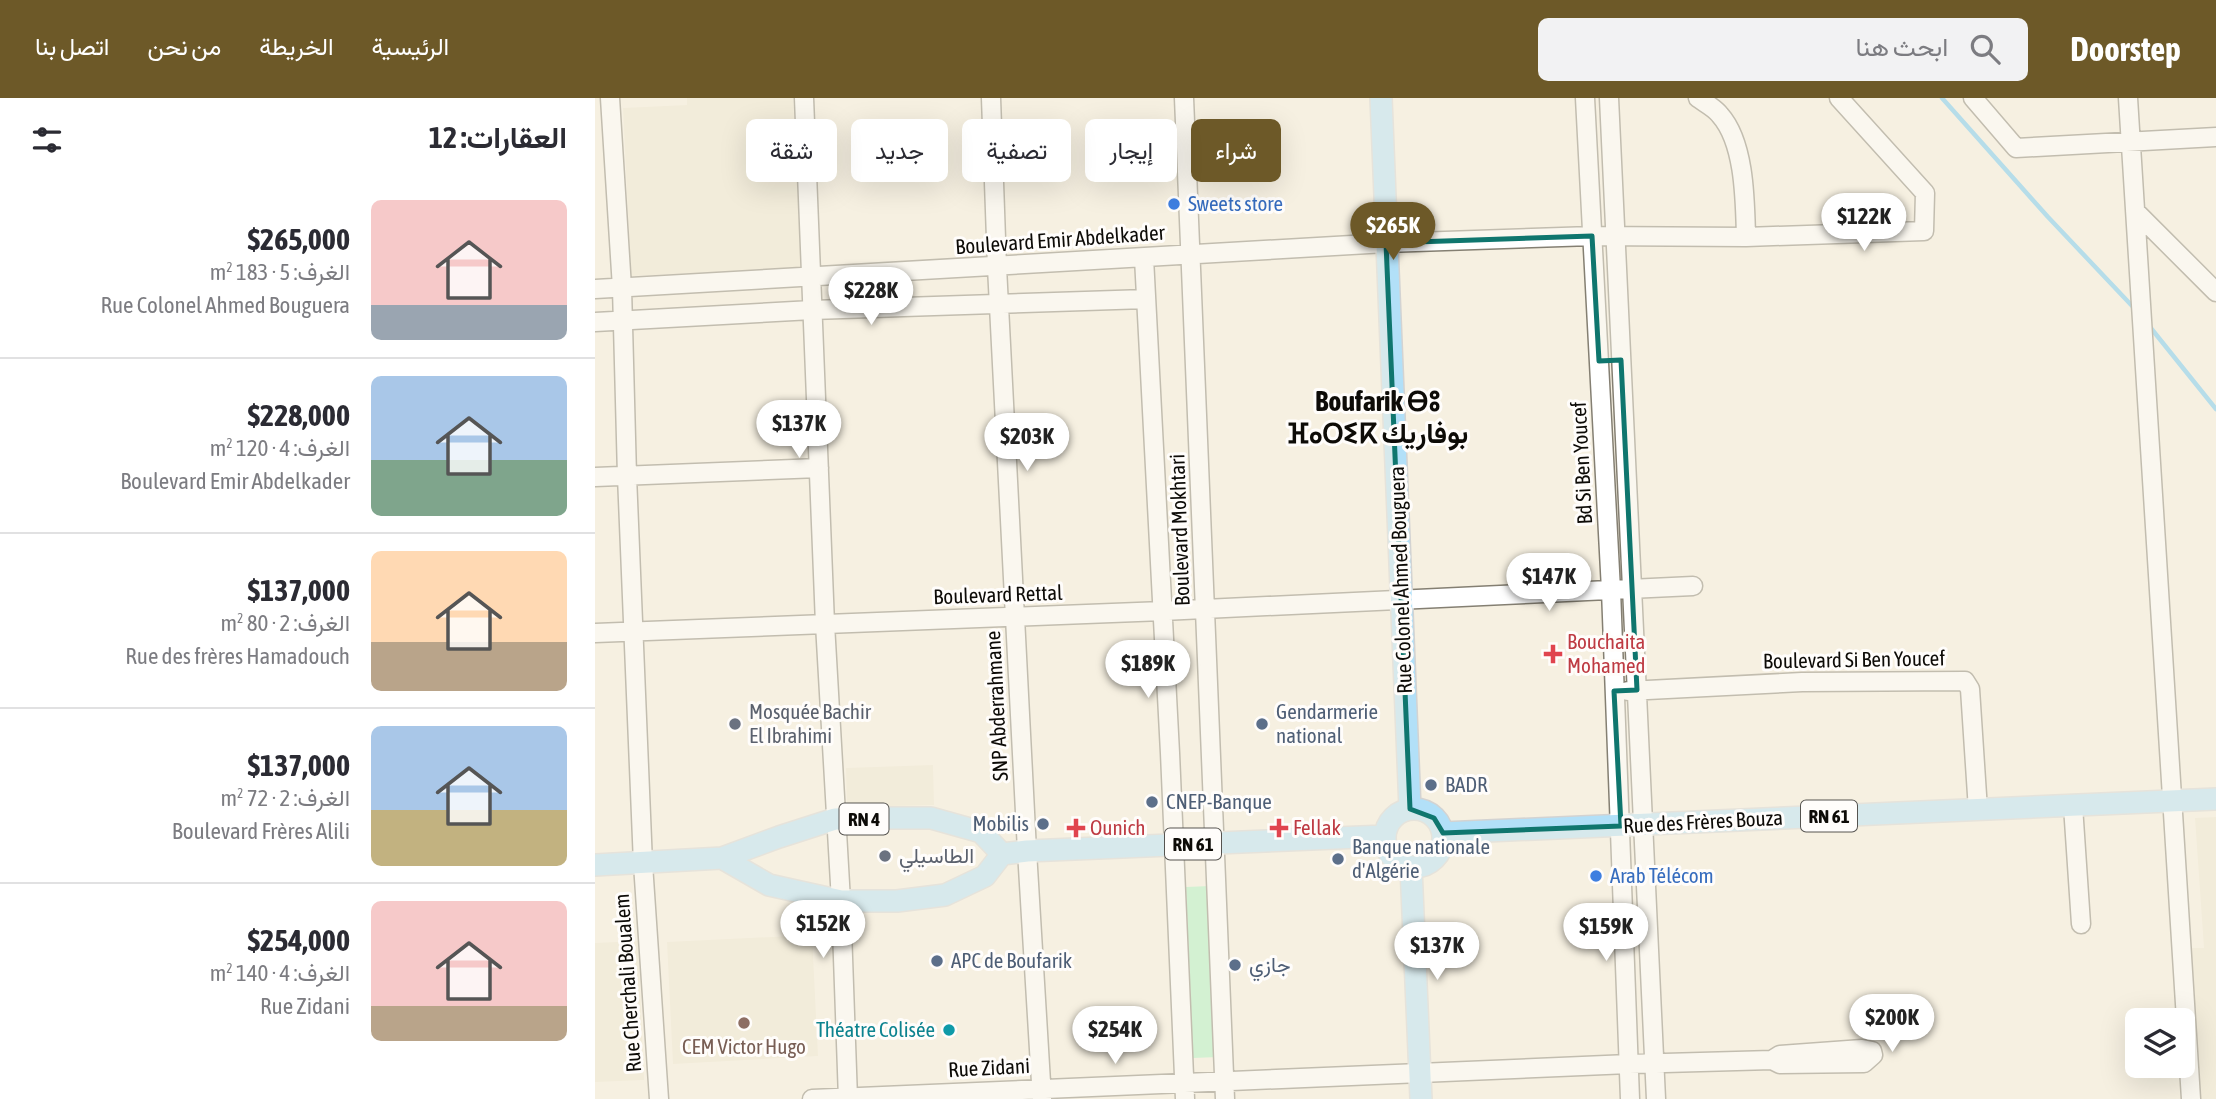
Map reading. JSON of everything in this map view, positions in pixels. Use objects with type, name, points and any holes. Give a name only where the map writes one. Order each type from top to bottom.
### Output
[{"type":"main road","name":"Rue Colonel Ahmed Bouguera","points":[[1381,98],[1410,810]]},
{"type":"main road","name":"Rue des Frères Bouza","points":[[1443,833],[2216,799]]},
{"type":"main road","points":[[1410,810],[1419,810],[1434,818],[1443,833],[1438,854],[1431,862],[1411,867],[1394,860],[1389,853],[1385,836],[1392,818],[1410,810]]},
{"type":"main road","name":"RN 4","points":[[595,865],[722,859],[779,837],[835,820],[930,818],[981,832],[1002,854]]},
{"type":"main road","name":"RN 61","points":[[1002,854],[1385,836]]},
{"type":"main road","points":[[722,859],[769,885],[841,901],[897,901],[945,895],[985,876],[1002,854]]},
{"type":"main road","points":[[1411,867],[1421,1099]]},
{"type":"street","name":"Rue Cherchali Boualem","points":[[610,98],[622,288],[643,864],[659,1099]]},
{"type":"street","points":[[804,98],[825,624],[841,901],[848,1098]]},
{"type":"street","name":"SNP Abderrahmane","points":[[991,98],[997,267],[1042,1093]]},
{"type":"street","name":"Boulevard Mokhtari","points":[[1184,98],[1225,1090]]},
{"type":"street","name":"Bd Si Ben Youcef","points":[[1585,98],[1621,826]]},
{"type":"street","name":"Bd Si Ben Youcef","points":[[1609,98],[1644,825]]},
{"type":"street","points":[[1698,98],[1721,115],[1736,145],[1744,192],[1746,237]]},
{"type":"street","name":"Boulevard Emir Abdelkader","points":[[595,289],[1386,243],[1592,236],[1746,237],[1924,231],[1926,193],[1839,98]]},
{"type":"street","points":[[1973,98],[2016,148],[2216,136]]},
{"type":"street","points":[[2128,98],[2191,1099]]},
{"type":"street","points":[[2135,211],[2216,292]]},
{"type":"street","name":"Boulevard Mokhtari","points":[[1145,258],[1184,1091]]},
{"type":"street","points":[[595,322],[812,310],[1146,299]]},
{"type":"street","points":[[1599,360],[1621,360]]},
{"type":"street","points":[[595,477],[819,468]]},
{"type":"street","name":"Boulevard Rettal","points":[[595,633],[1206,610],[1693,586]]},
{"type":"street","name":"Boulevard Si Ben Youcef","points":[[1614,691],[1802,682],[1965,681],[1970,689],[1978,810]]},
{"type":"street","points":[[2073,806],[2081,924]]},
{"type":"street","points":[[1644,825],[1656,1099]]},
{"type":"street","points":[[1621,826],[1630,1099]]},
{"type":"street","name":"Rue Zidani","points":[[812,1099],[1225,1090],[1419,1073],[1772,1060]]},
{"type":"highlighted area","points":[[1592,236],[1599,361],[1621,360],[1637,690],[1614,691],[1621,826],[1443,833],[1434,818],[1410,809],[1386,243]]},
{"type":"shaded area","points":[[687,98],[793,98],[794,119],[746,119],[746,182],[797,182],[801,268],[631,276],[623,108],[687,105]]},
{"type":"shaded area","points":[[933,765],[934,805],[847,807],[846,768]]},
{"type":"shaded area","points":[[2216,817],[2216,1099],[2200,1099],[2191,948],[2204,948],[2195,818]]},
{"type":"shaded area","name":"CEM Victor Hugo","points":[[812,935],[818,1056],[673,1064],[667,942]]},
{"type":"shaded area","points":[[638,941],[644,1080],[595,1082],[595,943]]},
{"type":"green space","points":[[1210,886],[1218,1057],[1193,1058],[1186,887]]},
{"type":"waterway","points":[[1942,98],[2048,217],[2135,309]]},
{"type":"waterway","points":[[2150,327],[2216,409]]},
{"type":"place","name":"Sweets store","points":[[1174,204]]},
{"type":"place","name":"Bouchaita Mohamed","points":[[1553,654]]},
{"type":"place","name":"Mosquée Bachir El Ibrahimi","points":[[735,724]]},
{"type":"place","name":"Gendarmerie national","points":[[1262,724]]},
{"type":"place","name":"BADR","points":[[1431,785]]},
{"type":"place","name":"CNEP-Banque","points":[[1152,802]]},
{"type":"place","name":"Mobilis","points":[[1043,824]]},
{"type":"place","name":"Ounich","points":[[1076,828]]},
{"type":"place","name":"Fellak","points":[[1279,828]]},
{"type":"place","name":"الطاسيلي","points":[[885,856]]},
{"type":"place","name":"Banque nationale d'Algérie","points":[[1338,859]]},
{"type":"place","name":"Arab Télécom","points":[[1596,876]]},
{"type":"place","name":"APC de Boufarik","points":[[937,961]]},
{"type":"place","name":"جازي","points":[[1235,965]]},
{"type":"place","name":"CEM Victor Hugo","points":[[744,1023]]},
{"type":"place","name":"Théatre Colisée","points":[[949,1030]]},
{"type":"district","name":"Boufarik ⴱⵓ ⴼⴰⵔⵉⴽ بوفاريك","points":[[1378,417]]}]
